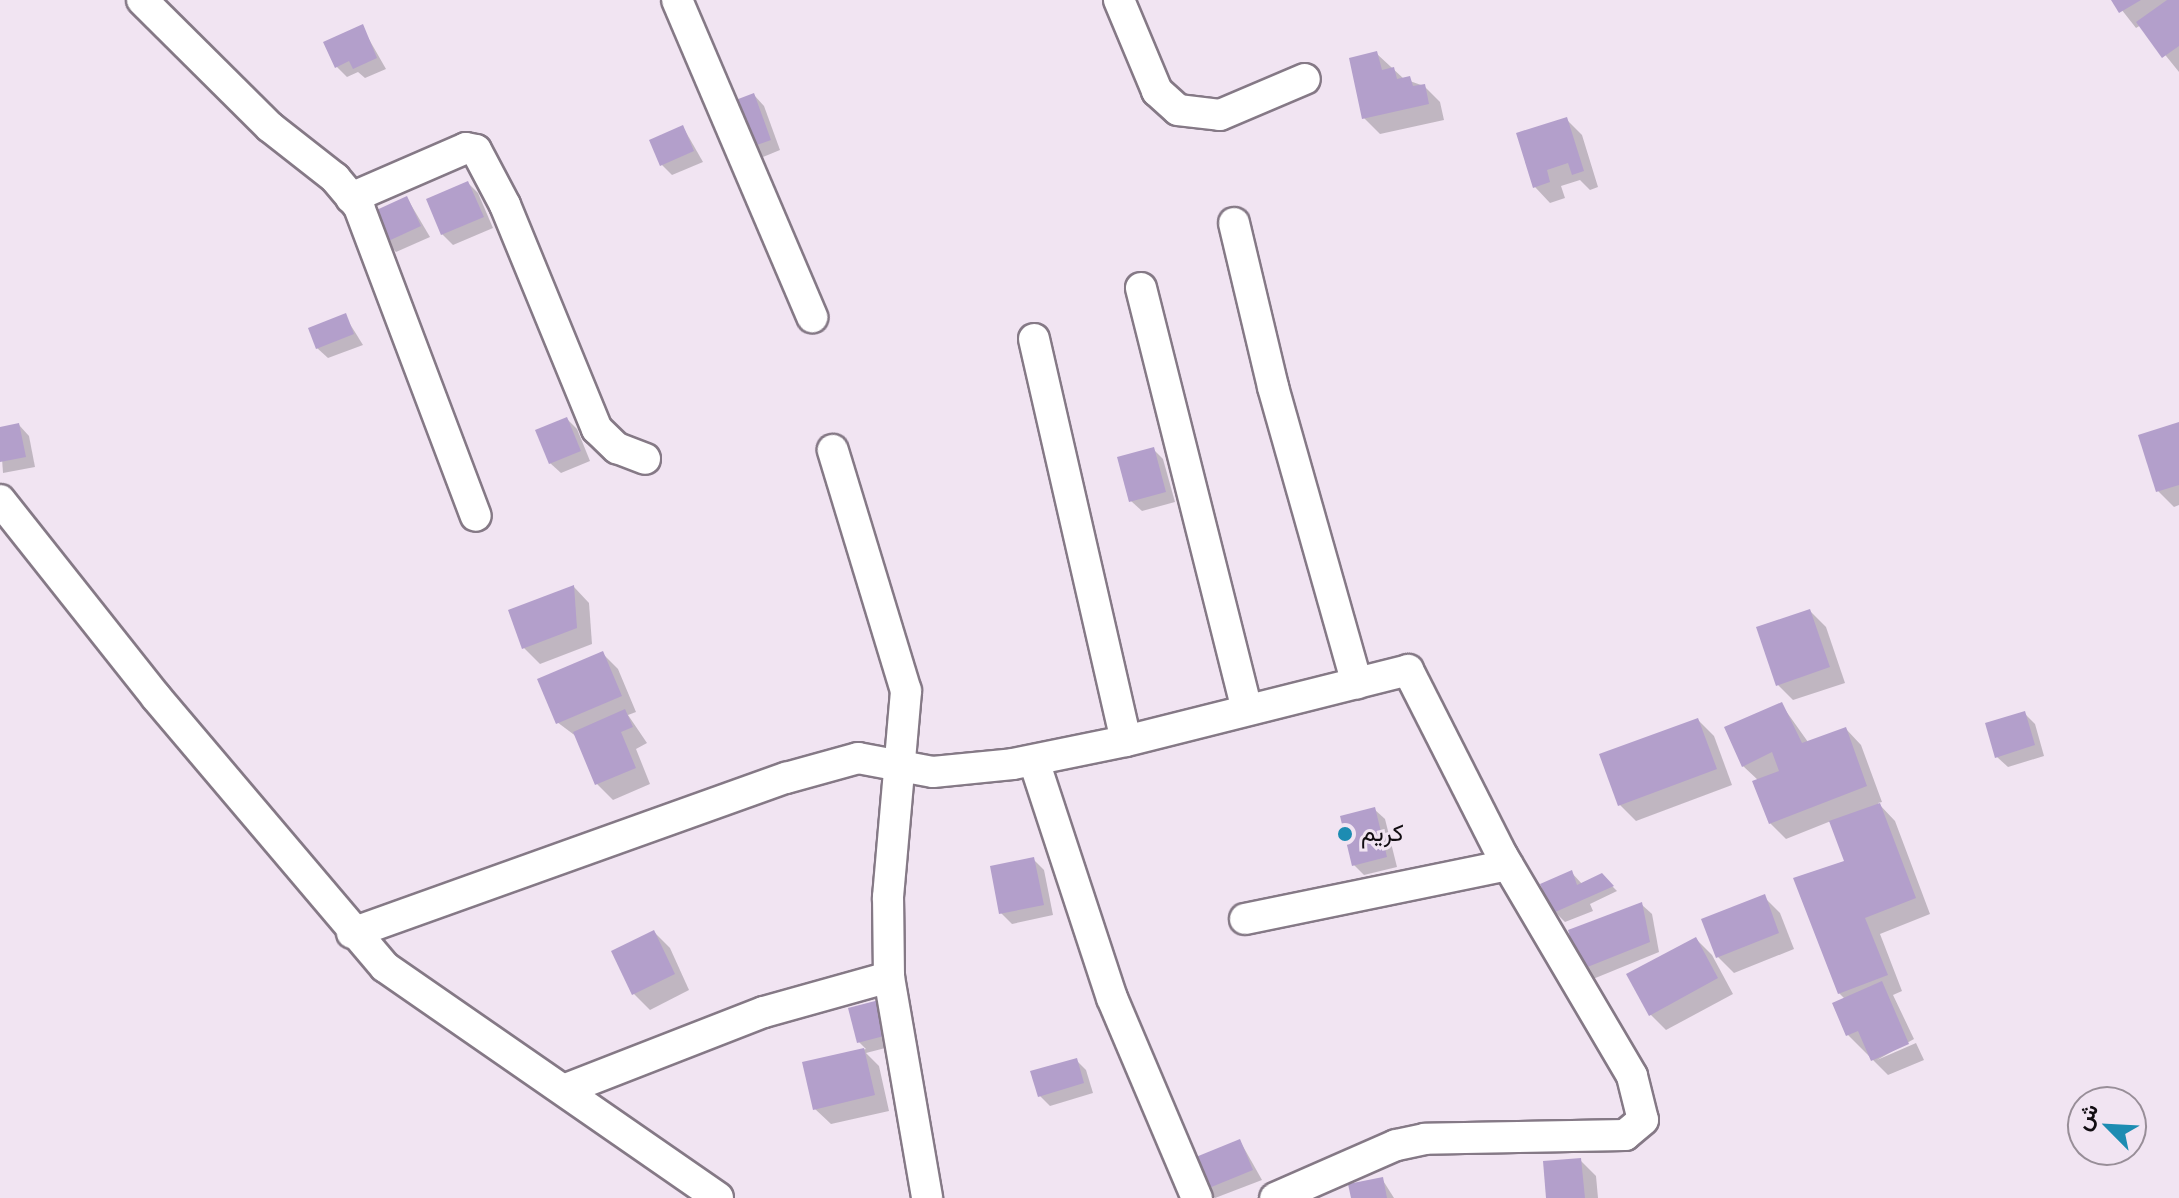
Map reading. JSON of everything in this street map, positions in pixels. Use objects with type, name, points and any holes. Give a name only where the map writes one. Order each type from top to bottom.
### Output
[{"type":"street","points":[[142,0],[209,70],[270,127],[335,178],[351,198],[476,516]]},
{"type":"street","points":[[677,0],[812,317]]},
{"type":"street","points":[[1119,0],[1157,91],[1178,110],[1220,115],[1305,79]]},
{"type":"street","points":[[351,198],[466,148],[476,150],[505,205],[597,429],[617,448],[645,459]]},
{"type":"street","points":[[1234,223],[1273,387],[1357,683]]},
{"type":"street","points":[[1141,288],[1247,710]]},
{"type":"street","points":[[1034,339],[1126,741]]},
{"type":"street","points":[[833,450],[900,659],[906,691],[902,766],[888,897],[889,977],[927,1198]]},
{"type":"street","points":[[0,500],[352,933],[424,999],[566,1089],[718,1198]]},
{"type":"street","points":[[352,933],[786,778],[858,758],[933,772],[1034,761],[1408,670],[1508,865],[1632,1076],[1643,1120],[1625,1135],[1410,1142],[1275,1198]]},
{"type":"street","points":[[1034,761],[1112,998],[1197,1198]]},
{"type":"street","points":[[1245,919],[1508,865]]},
{"type":"street","points":[[566,1089],[764,1012],[889,977]]},
{"type":"building","points":[[2111,0],[2141,0],[2119,13]]},
{"type":"building","points":[[2167,0],[2179,0],[2179,46],[2162,58],[2136,22]]},
{"type":"building","points":[[363,24],[377,58],[353,69],[349,61],[335,68],[323,42]]},
{"type":"building","points":[[1377,51],[1382,70],[1394,67],[1397,79],[1410,76],[1413,86],[1425,84],[1429,104],[1362,119],[1349,58]]},
{"type":"building","points":[[754,93],[771,140],[751,147],[733,101]]},
{"type":"building","points":[[1567,117],[1584,171],[1572,175],[1568,163],[1547,170],[1550,182],[1533,188],[1516,133]]},
{"type":"building","points":[[683,125],[694,151],[660,166],[649,140]]},
{"type":"building","points":[[468,181],[484,217],[441,235],[426,199]]},
{"type":"building","points":[[407,196],[421,226],[384,243],[370,213]]},
{"type":"building","points":[[346,313],[354,334],[316,349],[308,328]]},
{"type":"building","points":[[567,417],[581,451],[549,464],[535,430]]},
{"type":"building","points":[[2179,422],[2179,485],[2156,492],[2138,435]]},
{"type":"building","points":[[19,423],[26,457],[0,462],[0,427]]},
{"type":"building","points":[[1154,447],[1166,492],[1129,502],[1117,457]]},
{"type":"building","points":[[574,585],[577,628],[522,649],[508,610]]},
{"type":"building","points":[[1810,609],[1830,667],[1776,686],[1756,627]]},
{"type":"building","points":[[603,651],[622,696],[556,724],[537,679]]},
{"type":"building","points":[[1782,702],[1802,743],[1846,727],[1867,786],[1769,824],[1752,781],[1779,771],[1772,752],[1742,767],[1724,727]]},
{"type":"building","points":[[625,709],[633,727],[621,732],[636,768],[595,785],[573,732]]},
{"type":"building","points":[[2025,711],[2035,745],[1995,758],[1985,723]]},
{"type":"building","points":[[1698,718],[1717,769],[1618,806],[1599,754]]},
{"type":"building","points":[[1880,803],[1916,898],[1865,918],[1888,975],[1838,994],[1793,878],[1844,861],[1829,821]]},
{"type":"building","points":[[1375,807],[1387,857],[1352,866],[1340,816]]},
{"type":"building","points":[[1034,857],[1044,905],[999,914],[990,866]]},
{"type":"building","points":[[1572,870],[1577,885],[1602,873],[1614,886],[1553,913],[1540,884]]},
{"type":"building","points":[[1765,894],[1779,933],[1716,958],[1701,919]]},
{"type":"building","points":[[1642,902],[1650,942],[1580,970],[1568,930]]},
{"type":"building","points":[[654,930],[675,974],[632,995],[611,951]]},
{"type":"building","points":[[1696,937],[1718,978],[1649,1016],[1626,974]]},
{"type":"building","points":[[1882,981],[1909,1044],[1871,1061],[1858,1031],[1846,1036],[1832,1003]]},
{"type":"building","points":[[879,1000],[888,1035],[857,1043],[848,1008]]},
{"type":"building","points":[[864,1048],[875,1095],[813,1110],[802,1062]]},
{"type":"building","points":[[1077,1058],[1084,1083],[1038,1097],[1030,1071]]},
{"type":"building","points":[[1240,1139],[1253,1170],[1204,1190],[1191,1159]]},
{"type":"building","points":[[1581,1158],[1585,1198],[1546,1198],[1543,1161]]},
{"type":"building","points":[[1383,1177],[1387,1198],[1351,1198],[1348,1184]]},
{"type":"place","name":"كريم","points":[[1345,834]]}]
